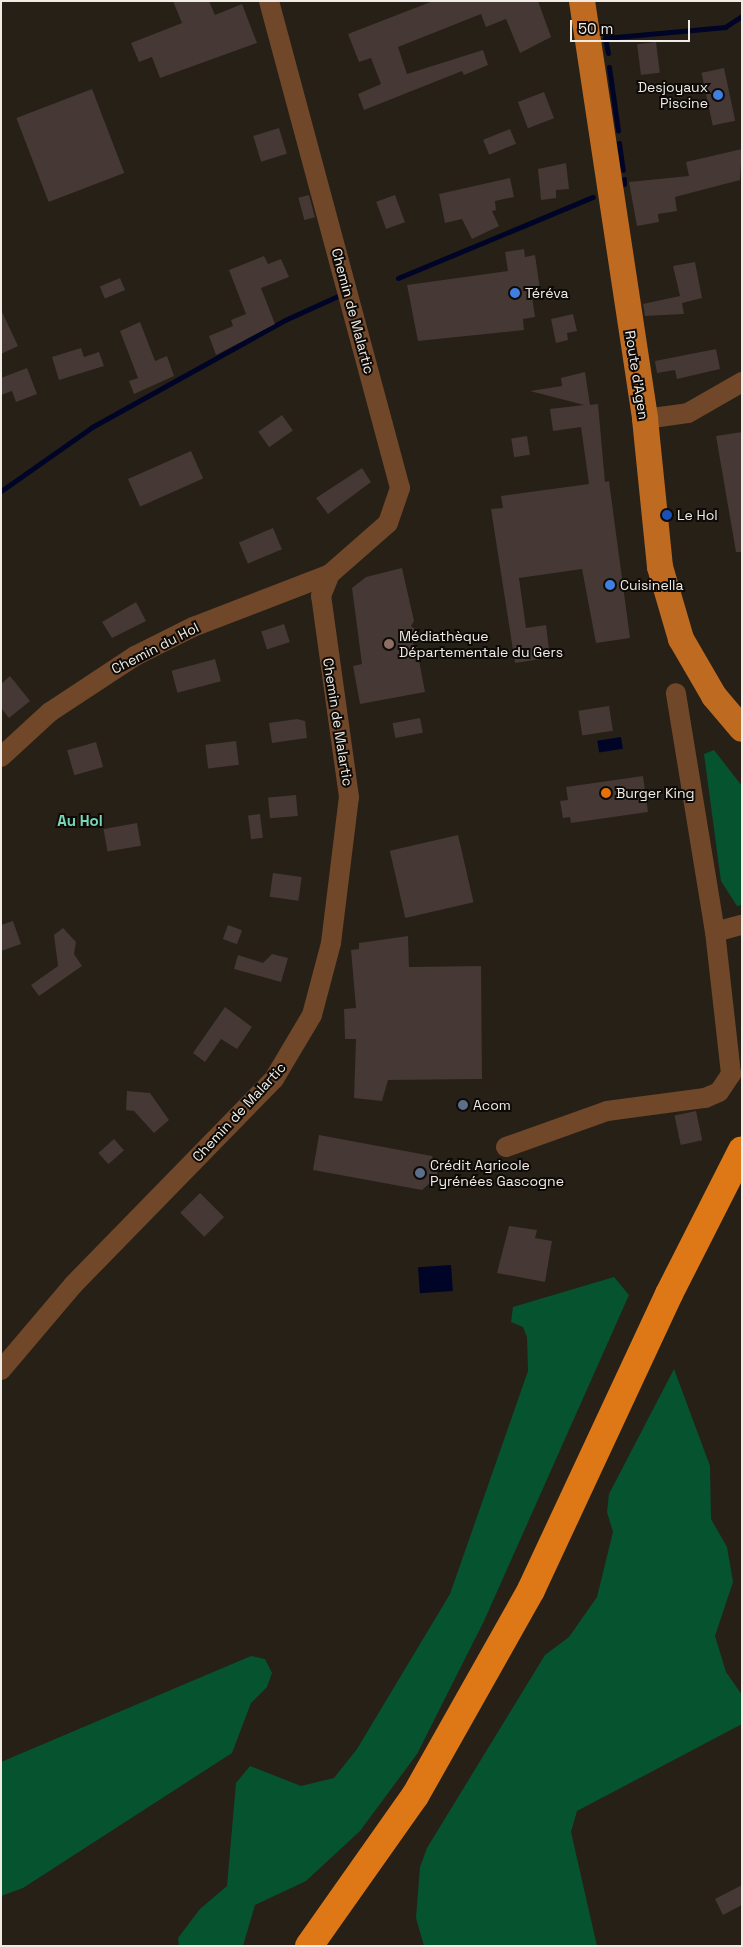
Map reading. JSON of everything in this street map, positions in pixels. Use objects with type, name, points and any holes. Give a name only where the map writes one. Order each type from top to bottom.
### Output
[{"type":"highway","points":[[309,1946],[415,1796],[518,1616],[742,1150]]},
{"type":"main road","name":"Route d'Agen","points":[[582,1],[645,419],[659,558],[668,605],[697,671],[742,729]]},
{"type":"street","name":"Chemin de Malartic","points":[[1,1370],[73,1285],[274,1079],[312,1015],[331,943],[348,816],[347,766],[320,618],[320,596],[330,574],[376,538],[397,506],[400,488],[269,1]]},
{"type":"street","points":[[645,419],[688,413],[742,382]]},
{"type":"street","name":"Chemin du Hol","points":[[1,757],[50,712],[134,656],[193,627],[330,574]]},
{"type":"street","points":[[506,1147],[578,1118],[705,1098],[723,1088],[732,1063],[715,932],[676,693]]},
{"type":"street","points":[[715,932],[742,925]]},
{"type":"green space","points":[[714,750],[742,786],[742,905],[737,906],[721,881],[704,754]]},
{"type":"green space","points":[[614,1277],[629,1295],[484,1621],[417,1754],[360,1831],[306,1881],[255,1905],[243,1946],[179,1946],[178,1938],[200,1909],[227,1886],[236,1783],[250,1766],[301,1786],[334,1778],[357,1749],[450,1594],[528,1371],[527,1337],[523,1327],[511,1322],[513,1307]]},
{"type":"green space","points":[[674,1369],[710,1466],[711,1519],[727,1547],[733,1582],[715,1636],[726,1672],[742,1695],[742,1724],[577,1811],[571,1832],[597,1946],[424,1946],[416,1918],[420,1867],[427,1848],[545,1655],[569,1637],[597,1597],[613,1532],[607,1512],[609,1494]]},
{"type":"green space","points":[[251,1656],[265,1659],[272,1673],[267,1687],[251,1703],[232,1753],[23,1888],[1,1896],[1,1762]]},
{"type":"water","points":[[621,737],[623,749],[599,753],[597,741]]},
{"type":"water","points":[[451,1265],[453,1291],[420,1293],[418,1267]]},
{"type":"building","points":[[173,1],[209,1],[215,15],[242,4],[257,43],[160,78],[152,57],[139,62],[131,43],[182,23]]},
{"type":"building","points":[[433,1],[538,1],[551,37],[520,53],[506,19],[486,27],[481,14],[398,47],[407,74],[483,50],[488,65],[464,75],[462,71],[364,110],[358,94],[381,84],[371,58],[359,62],[348,34]]},
{"type":"building","points":[[656,42],[660,73],[641,75],[637,44]]},
{"type":"building","name":"Desjoyaux Piscine","points":[[724,68],[735,121],[713,126],[702,73]]},
{"type":"building","points":[[92,89],[124,173],[49,202],[16,118]]},
{"type":"building","points":[[544,92],[554,118],[528,128],[518,102]]},
{"type":"building","points":[[279,128],[287,154],[261,162],[253,136]]},
{"type":"building","points":[[510,129],[516,144],[489,155],[483,140]]},
{"type":"building","points":[[742,149],[740,180],[675,197],[677,211],[658,214],[659,222],[637,226],[629,182],[689,176],[686,162]]},
{"type":"building","points":[[566,163],[569,189],[556,190],[556,198],[541,200],[538,169]]},
{"type":"building","points":[[510,178],[514,197],[495,201],[496,210],[492,211],[499,226],[472,239],[462,219],[445,223],[439,194]]},
{"type":"building","points":[[309,195],[315,217],[304,220],[298,198]]},
{"type":"building","points":[[395,195],[405,222],[386,229],[376,202]]},
{"type":"building","points":[[524,249],[525,257],[535,255],[540,289],[531,290],[535,317],[523,319],[524,330],[418,341],[407,285],[508,271],[505,252]]},
{"type":"building","points":[[264,256],[268,264],[281,259],[289,277],[261,288],[275,324],[216,355],[209,336],[233,326],[231,320],[246,314],[229,270]]},
{"type":"building","points":[[695,262],[702,298],[682,303],[684,314],[645,316],[643,304],[680,296],[673,266]]},
{"type":"building","points":[[120,278],[125,290],[105,299],[100,287]]},
{"type":"building","points":[[1,310],[18,346],[1,354]]},
{"type":"building","points":[[573,314],[577,331],[567,333],[568,340],[556,343],[551,319]]},
{"type":"building","points":[[140,322],[155,361],[167,356],[174,376],[134,394],[129,381],[138,378],[120,331]]},
{"type":"building","points":[[81,348],[84,357],[99,352],[104,366],[59,380],[52,357]]},
{"type":"building","points":[[716,349],[720,369],[677,379],[675,370],[657,373],[655,361]]},
{"type":"building","points":[[27,368],[37,394],[16,402],[12,391],[1,395],[1,378]]},
{"type":"building","points":[[585,372],[590,405],[598,404],[605,482],[609,481],[630,638],[596,643],[582,569],[519,578],[526,628],[546,625],[549,649],[545,650],[547,658],[515,663],[491,509],[503,508],[501,496],[589,484],[581,427],[553,431],[550,409],[584,405],[530,391],[562,386],[561,378]]},
{"type":"building","points":[[282,415],[293,431],[269,447],[258,432]]},
{"type":"building","points":[[742,432],[742,552],[736,552],[716,436]]},
{"type":"building","points":[[527,436],[530,455],[514,457],[511,439]]},
{"type":"building","points":[[191,451],[203,478],[140,506],[128,479]]},
{"type":"building","points":[[362,468],[371,482],[328,514],[316,498]]},
{"type":"building","points":[[273,528],[282,549],[248,564],[239,542]]},
{"type":"building","points":[[402,568],[414,621],[411,626],[416,630],[413,644],[422,651],[418,655],[425,692],[360,704],[353,666],[362,664],[352,588],[366,577]]},
{"type":"building","points":[[136,602],[146,621],[112,638],[102,622]]},
{"type":"building","points":[[284,624],[290,642],[267,649],[261,631]]},
{"type":"building","points":[[215,659],[221,681],[177,693],[172,671]]},
{"type":"building","points":[[10,676],[30,701],[9,718],[1,708],[1,684]]},
{"type":"building","points":[[609,706],[613,731],[582,736],[578,711]]},
{"type":"building","points":[[420,718],[423,733],[395,738],[393,723]]},
{"type":"building","points":[[297,719],[305,721],[307,738],[272,743],[269,723]]},
{"type":"building","points":[[236,741],[239,765],[208,769],[205,745]]},
{"type":"building","points":[[96,742],[103,767],[74,775],[67,750]]},
{"type":"building","name":"Burger King","points":[[643,776],[648,812],[571,823],[570,817],[563,818],[560,801],[568,800],[566,787]]},
{"type":"building","points":[[296,795],[298,816],[270,818],[268,797]]},
{"type":"building","points":[[260,814],[263,838],[251,839],[248,815]]},
{"type":"building","points":[[137,823],[141,846],[108,852],[104,829]]},
{"type":"building","points":[[458,835],[474,902],[405,918],[390,851]]},
{"type":"building","points":[[273,873],[302,877],[298,901],[270,897]]},
{"type":"building","points":[[13,921],[21,944],[1,951],[1,925]]},
{"type":"building","points":[[228,925],[242,930],[237,944],[223,939]]},
{"type":"building","points":[[63,928],[76,942],[74,954],[82,966],[39,996],[31,985],[58,966],[54,935]]},
{"type":"building","points":[[408,936],[409,967],[481,966],[482,1079],[388,1080],[382,1101],[354,1098],[356,1039],[345,1039],[344,1009],[356,1008],[351,950],[359,949],[359,943]]},
{"type":"building","points":[[272,954],[288,958],[281,982],[234,969],[238,955],[263,963]]},
{"type":"building","points":[[225,1007],[252,1027],[237,1049],[221,1039],[205,1062],[193,1053]]},
{"type":"building","points":[[127,1091],[150,1093],[169,1120],[154,1133],[134,1111],[126,1110]]},
{"type":"building","points":[[696,1111],[702,1140],[681,1145],[674,1116]]},
{"type":"building","points":[[319,1135],[432,1156],[438,1176],[422,1190],[313,1170]]},
{"type":"building","points":[[114,1139],[124,1150],[108,1164],[98,1153]]},
{"type":"building","points":[[200,1193],[224,1217],[204,1237],[180,1213]]},
{"type":"building","points":[[509,1226],[537,1230],[535,1238],[552,1241],[545,1282],[497,1273]]},
{"type":"building","points":[[742,1885],[742,1905],[723,1915],[715,1899]]},
{"type":"waterway","points":[[608,53],[605,38],[725,27],[742,16]]},
{"type":"waterway","points":[[609,67],[618,130]]},
{"type":"waterway","points":[[619,143],[623,170]]},
{"type":"waterway","points":[[624,179],[624,184]]},
{"type":"waterway","points":[[398,278],[593,197]]},
{"type":"waterway","points":[[1,491],[92,427],[285,320],[338,296]]},
{"type":"place","name":"Desjoyaux Piscine","points":[[718,95]]},
{"type":"place","name":"Téréva","points":[[515,293]]},
{"type":"place","name":"Le Hol","points":[[667,515]]},
{"type":"place","name":"Cuisinella","points":[[610,585]]},
{"type":"place","name":"Médiathèque Départementale du Gers","points":[[389,644]]},
{"type":"place","name":"Burger King","points":[[606,793]]},
{"type":"place","name":"Acom","points":[[463,1105]]},
{"type":"place","name":"Crédit Agricole Pyrénées Gascogne","points":[[420,1173]]},
{"type":"district","name":"Au Hol","points":[[80,821]]}]
